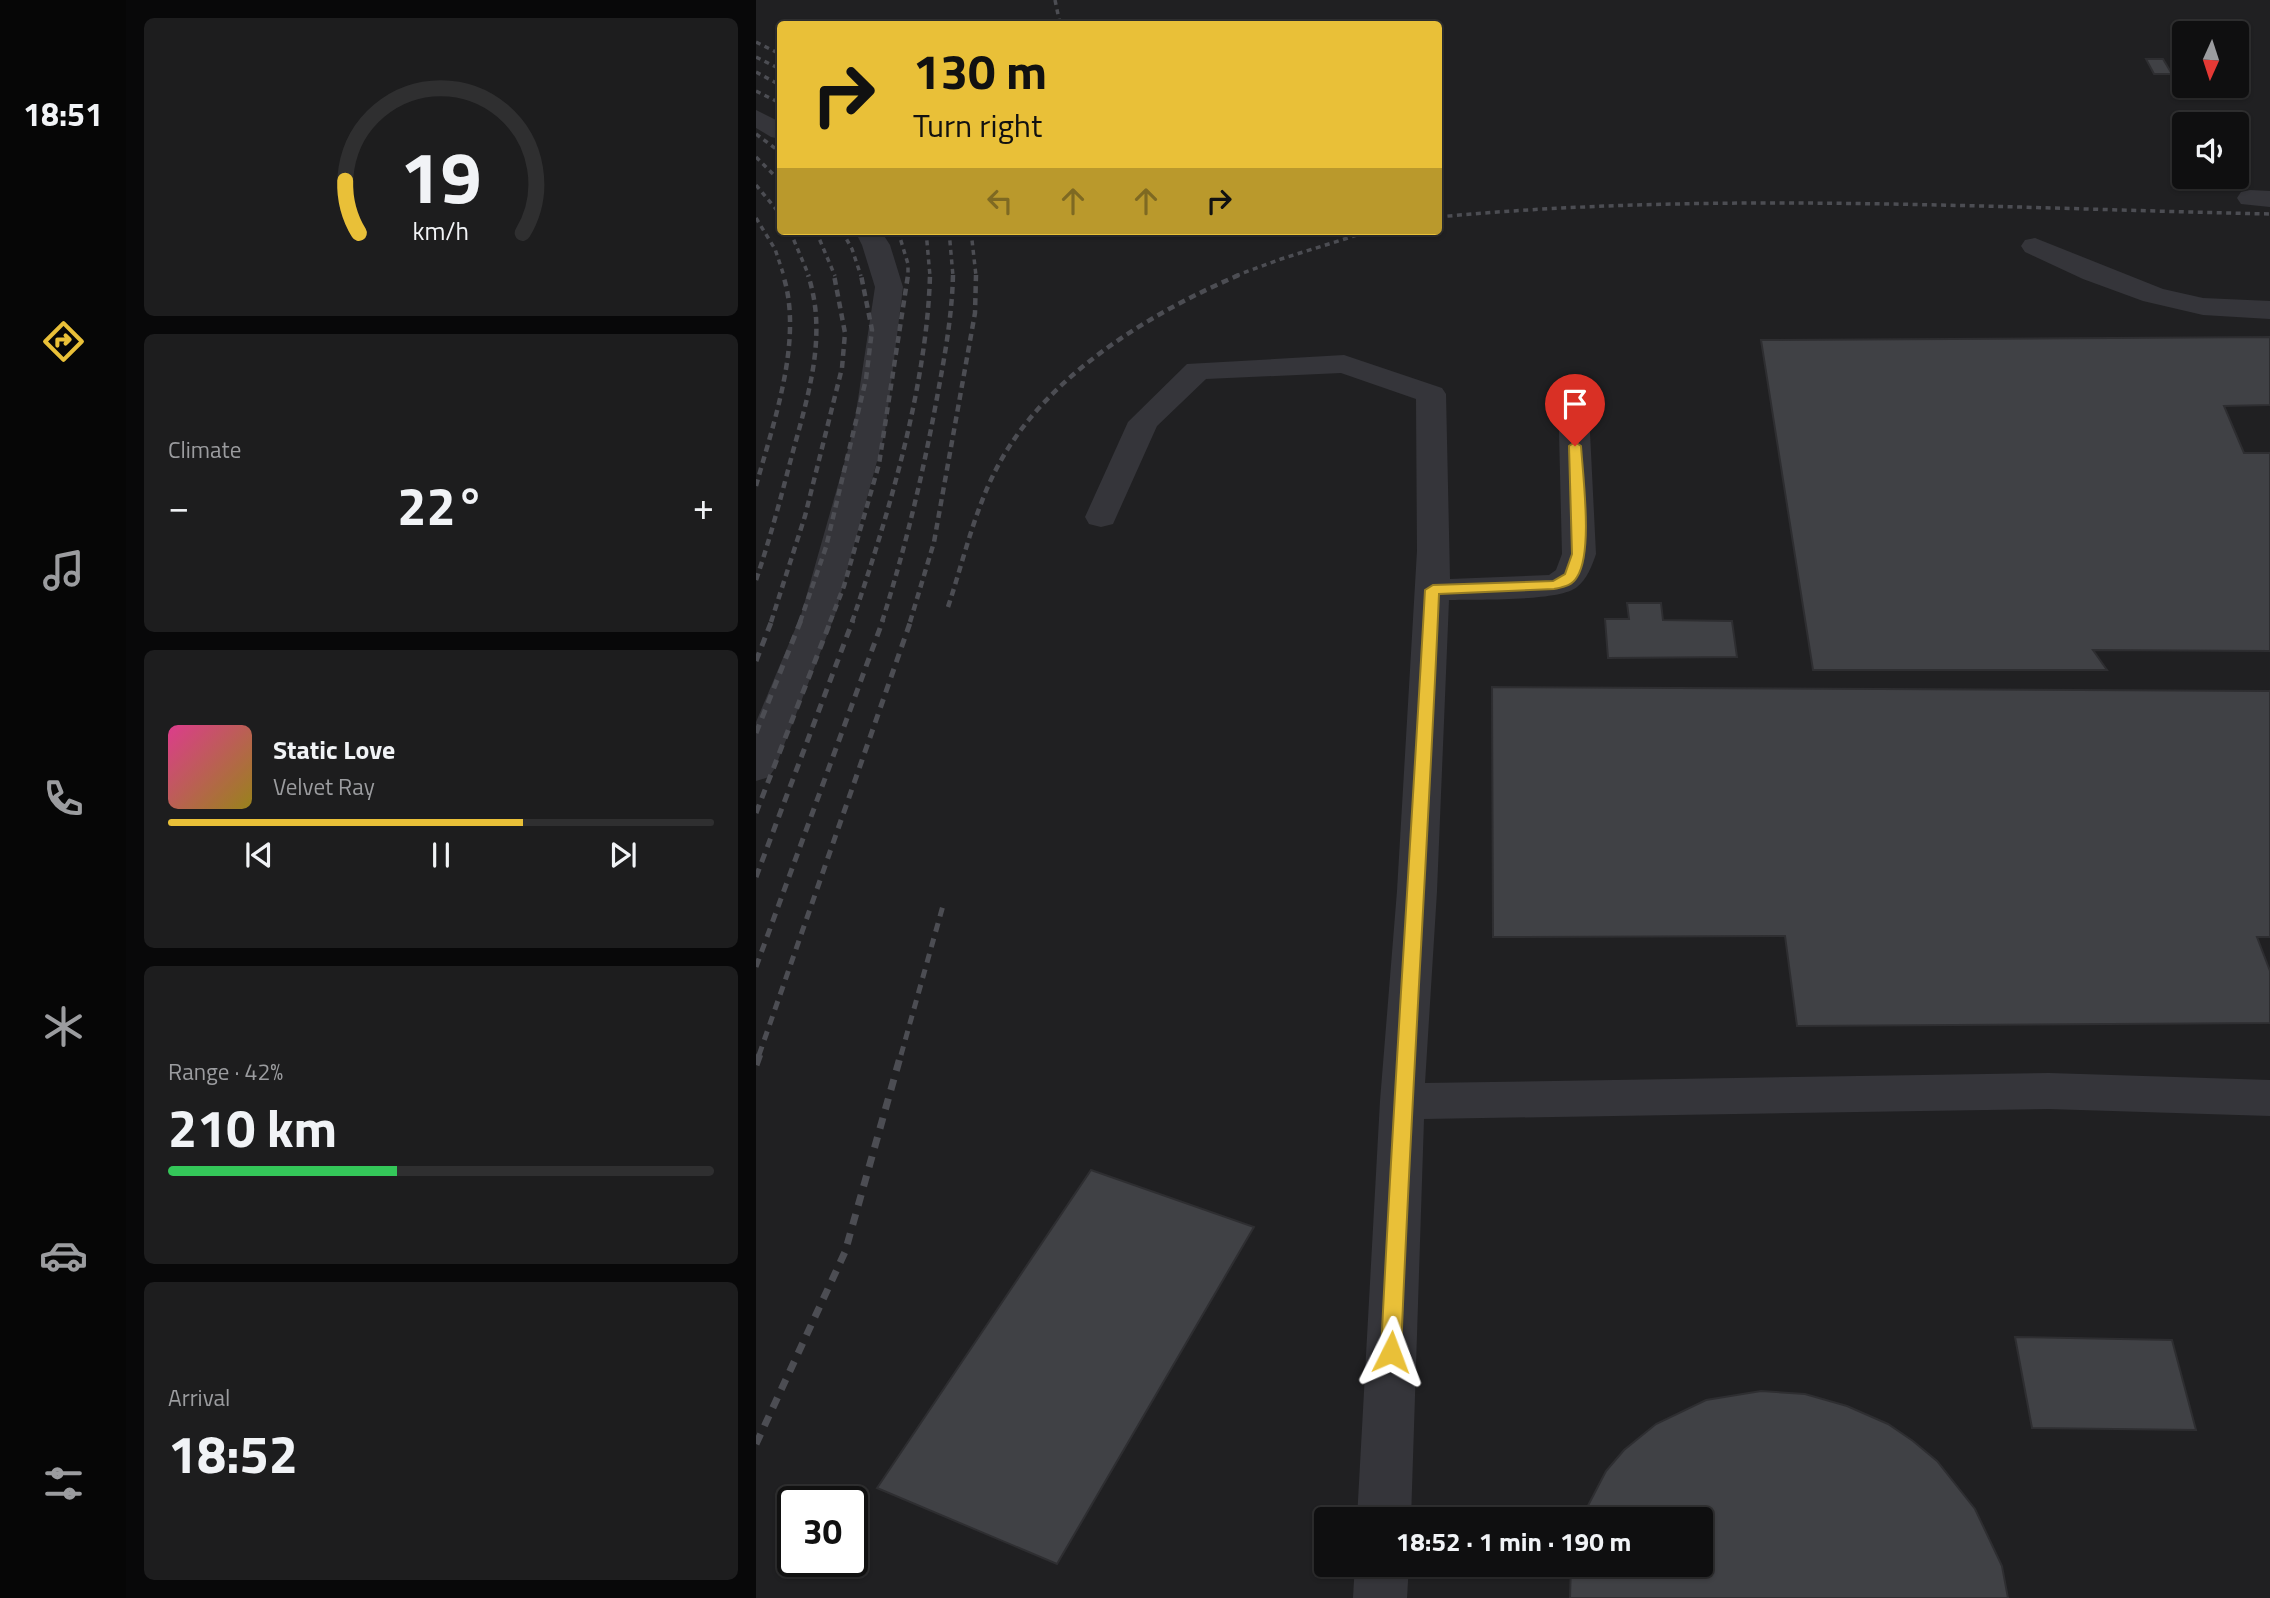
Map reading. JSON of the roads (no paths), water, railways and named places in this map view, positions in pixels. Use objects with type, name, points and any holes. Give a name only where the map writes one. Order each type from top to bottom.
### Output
[{"type":"street","points":[[756,117],[777,130]]},
{"type":"street","points":[[756,768],[818,615],[869,432],[889,287],[876,244],[870,235]]},
{"type":"street","points":[[2035,246],[2095,275],[2165,298],[2216,308],[2270,310]]},
{"type":"street","points":[[1101,517],[1143,422],[1199,370],[1344,364],[1431,394],[1434,570],[1417,891],[1402,1101],[1385,1507]]},
{"type":"street","points":[[1434,570],[1554,585],[1565,582],[1571,576],[1579,554],[1573,392]]},
{"type":"street","points":[[1402,1101],[2049,1091],[2270,1098]]},
{"type":"street","points":[[1380,1598],[1381,1577]]},
{"type":"railway","points":[[1055,0],[1059,21]]},
{"type":"railway","points":[[756,42],[777,52]]},
{"type":"railway","points":[[756,57],[777,68]]},
{"type":"railway","points":[[756,72],[777,83]]},
{"type":"railway","points":[[756,91],[777,102]]},
{"type":"railway","points":[[756,134],[777,150]]},
{"type":"railway","points":[[756,157],[777,178]]},
{"type":"railway","points":[[756,185],[777,210]]},
{"type":"railway","points":[[1442,217],[1541,209],[1749,203],[1958,205],[2270,214]]},
{"type":"railway","points":[[756,218],[775,249],[784,276]]},
{"type":"railway","points":[[792,235],[809,276]]},
{"type":"railway","points":[[818,235],[835,276]]},
{"type":"railway","points":[[844,235],[861,276]]},
{"type":"railway","points":[[899,235],[908,264],[908,275]]},
{"type":"railway","points":[[926,235],[930,276]]},
{"type":"railway","points":[[949,235],[953,276]]},
{"type":"railway","points":[[971,235],[976,276]]},
{"type":"railway","points":[[1235,276],[1357,235]]},
{"type":"railway","points":[[756,486],[778,409],[788,354],[789,300],[783,275]]},
{"type":"railway","points":[[756,580],[798,433],[814,365],[816,320],[808,275]]},
{"type":"railway","points":[[771,622],[805,516],[842,368],[845,333],[834,275]]},
{"type":"railway","points":[[800,622],[826,547],[866,379],[872,330],[861,275]]},
{"type":"railway","points":[[830,622],[844,586],[879,464],[908,275]]},
{"type":"railway","points":[[948,607],[991,479],[1020,431],[1045,401],[1104,350],[1137,328],[1205,290],[1239,275]]},
{"type":"railway","points":[[852,622],[879,539],[903,451],[922,361],[930,276]]},
{"type":"railway","points":[[882,622],[906,540],[931,431],[947,339],[953,276]]},
{"type":"railway","points":[[910,622],[934,542],[975,313],[976,276]]},
{"type":"railway","points":[[756,661],[772,620]]},
{"type":"railway","points":[[756,733],[801,620]]},
{"type":"railway","points":[[756,813],[831,620]]},
{"type":"railway","points":[[756,877],[853,620]]},
{"type":"railway","points":[[756,967],[883,620]]},
{"type":"railway","points":[[759,1055],[911,620]]},
{"type":"railway","points":[[901,1055],[944,902]]},
{"type":"railway","points":[[756,1065],[760,1054]]},
{"type":"railway","points":[[756,1444],[845,1252],[901,1054]]}]
